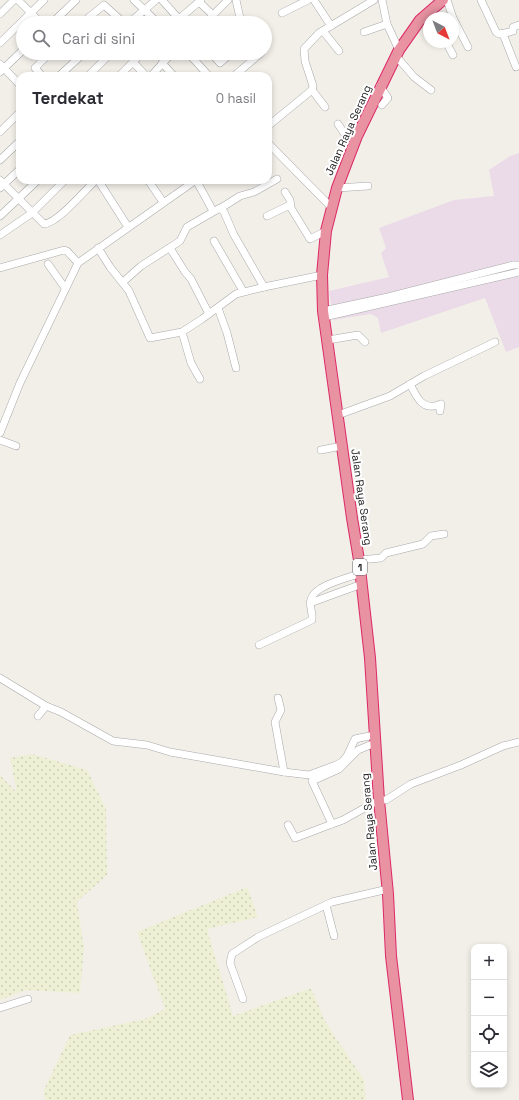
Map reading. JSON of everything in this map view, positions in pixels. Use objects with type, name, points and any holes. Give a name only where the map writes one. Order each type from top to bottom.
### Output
[{"type":"highway","name":"Jalan Raya Serang","points":[[433,12],[443,0]]},
{"type":"highway","name":"Jalan Raya Serang","points":[[408,1100],[391,956],[388,889],[378,800],[370,658],[361,573],[324,314],[322,274],[326,231],[337,188],[357,136],[380,86],[398,53],[420,20],[423,19]]},
{"type":"street","points":[[0,14],[14,0]]},
{"type":"street","points":[[18,0],[34,16]]},
{"type":"street","points":[[59,16],[76,0]]},
{"type":"street","points":[[134,0],[150,16]]},
{"type":"street","points":[[137,16],[156,0]]},
{"type":"street","points":[[183,16],[200,1],[213,15],[228,0]]},
{"type":"street","points":[[282,14],[308,0]]},
{"type":"street","points":[[314,0],[331,26]]},
{"type":"street","points":[[325,107],[312,90],[313,86],[305,61],[304,50],[312,40],[324,30],[374,0]]},
{"type":"street","points":[[382,0],[398,53],[414,77],[431,90]]},
{"type":"street","points":[[447,0],[451,12]]},
{"type":"street","points":[[481,0],[496,32],[508,32],[513,27],[519,25]]},
{"type":"street","points":[[26,16],[41,1]]},
{"type":"street","points":[[164,1],[177,16]]},
{"type":"street","points":[[239,1],[240,16]]},
{"type":"street","points":[[91,16],[104,5],[114,16]]},
{"type":"street","points":[[364,32],[388,24]]},
{"type":"street","points":[[0,44],[16,27]]},
{"type":"street","points":[[324,30],[339,51]]},
{"type":"street","points":[[459,30],[468,47]]},
{"type":"street","points":[[508,32],[516,67]]},
{"type":"street","points":[[450,48],[454,55]]},
{"type":"street","points":[[16,56],[1,68],[16,81]]},
{"type":"street","points":[[38,72],[35,68],[43,60]]},
{"type":"street","points":[[63,72],[76,60]]},
{"type":"street","points":[[92,72],[104,60]]},
{"type":"street","points":[[154,72],[165,60]]},
{"type":"street","points":[[194,60],[205,72]]},
{"type":"street","points":[[239,72],[253,60]]},
{"type":"street","points":[[123,72],[133,62],[142,72]]},
{"type":"street","points":[[162,63],[170,72]]},
{"type":"street","points":[[380,86],[388,98],[382,105]]},
{"type":"street","points":[[272,123],[312,90]]},
{"type":"street","points":[[0,132],[16,116]]},
{"type":"street","points":[[338,124],[344,133],[357,136]]},
{"type":"street","points":[[0,160],[16,145]]},
{"type":"street","points":[[272,147],[332,208]]},
{"type":"street","points":[[16,172],[1,184],[44,224],[49,224],[93,184]]},
{"type":"street","points":[[272,182],[277,179]]},
{"type":"street","points":[[0,216],[34,184]]},
{"type":"street","points":[[0,236],[5,229],[32,213],[61,184]]},
{"type":"street","points":[[100,184],[128,226]]},
{"type":"street","points":[[151,184],[163,202]]},
{"type":"street","points":[[0,433],[20,384],[78,263],[128,226],[189,184]]},
{"type":"street","points":[[198,184],[214,211]]},
{"type":"street","points":[[122,282],[141,266],[170,248],[184,237],[187,227],[240,196],[254,192],[268,184]]},
{"type":"street","points":[[337,188],[368,186]]},
{"type":"street","points":[[284,192],[290,200],[290,205],[310,239],[326,231]]},
{"type":"street","points":[[267,216],[290,205]]},
{"type":"street","points":[[221,208],[264,287]]},
{"type":"street","points":[[214,241],[243,291]]},
{"type":"street","points":[[98,248],[134,301],[150,338],[182,332],[218,308],[231,297],[243,291],[322,274]]},
{"type":"street","points":[[170,248],[191,279],[209,314]]},
{"type":"street","points":[[0,268],[64,250],[67,251],[78,263]]},
{"type":"street","points":[[48,264],[65,288]]},
{"type":"street","points":[[324,314],[494,270],[519,266]]},
{"type":"street","points":[[494,270],[496,278]]},
{"type":"street","points":[[324,314],[519,272]]},
{"type":"street","points":[[218,308],[227,333],[236,368]]},
{"type":"street","points":[[182,332],[191,363],[200,379]]},
{"type":"street","points":[[328,340],[358,335],[365,342]]},
{"type":"street","points":[[338,415],[390,396],[495,342]]},
{"type":"street","points":[[407,386],[409,394],[416,397],[426,406],[435,407],[441,404],[440,411]]},
{"type":"street","points":[[0,440],[16,446]]},
{"type":"street","points":[[321,450],[342,446]]},
{"type":"street","points":[[359,560],[381,558],[386,553],[423,544],[431,536],[444,534]]},
{"type":"street","points":[[259,645],[310,622],[312,619],[310,603],[318,588],[361,573]]},
{"type":"street","points":[[310,603],[362,584]]},
{"type":"street","points":[[0,678],[46,706],[61,712],[112,741],[147,745],[170,752],[284,772],[309,775],[336,765],[347,756],[355,739],[374,739]]},
{"type":"street","points":[[278,698],[281,710],[275,722],[284,772]]},
{"type":"street","points":[[38,716],[46,706]]},
{"type":"street","points":[[332,824],[312,782],[339,770],[358,750],[374,739]]},
{"type":"street","points":[[288,825],[295,838],[343,820],[378,800],[386,800],[412,784],[461,765],[503,746],[519,742]]},
{"type":"street","points":[[243,999],[230,963],[232,954],[258,937],[338,900],[388,889]]},
{"type":"street","points":[[326,905],[334,936]]},
{"type":"street","points":[[0,1008],[28,999]]},
{"type":"shaded area","points":[[519,153],[519,347],[506,352],[485,298],[381,333],[378,318],[371,314],[333,320],[329,291],[389,277],[381,253],[386,248],[379,228],[454,200],[494,196],[489,170],[510,156]]},
{"type":"green space","points":[[32,754],[87,770],[106,809],[107,875],[77,902],[84,949],[80,993],[26,990],[0,1000],[0,775],[17,793],[10,758]]},
{"type":"green space","points":[[247,887],[258,917],[207,929],[233,1016],[311,988],[326,1023],[364,1080],[366,1100],[45,1100],[44,1090],[70,1035],[145,1019],[165,1009],[137,932]]}]
